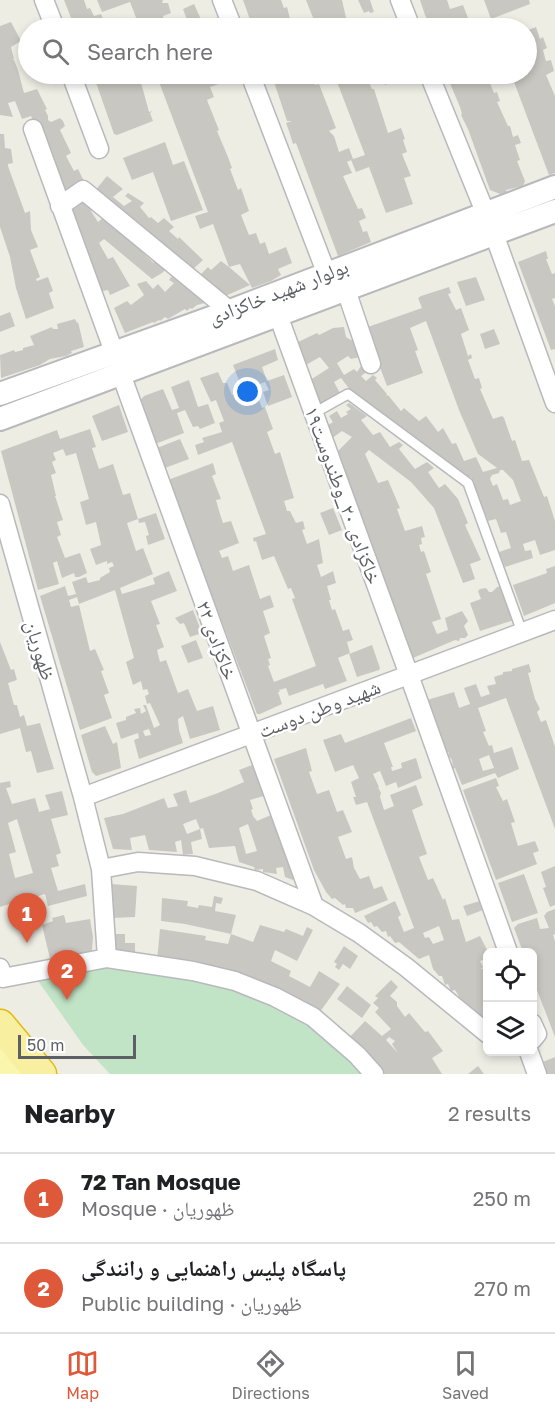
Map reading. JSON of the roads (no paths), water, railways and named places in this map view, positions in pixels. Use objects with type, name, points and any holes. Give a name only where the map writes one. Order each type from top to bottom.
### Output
[{"type":"highway","points":[[0,1025],[24,1068]]},
{"type":"street","points":[[44,0],[51,18]]},
{"type":"street","points":[[222,0],[229,18]]},
{"type":"street","points":[[400,0],[407,18]]},
{"type":"street","points":[[75,84],[99,149]]},
{"type":"street","points":[[254,84],[326,272]]},
{"type":"street","points":[[433,84],[494,234],[555,403]]},
{"type":"street","points":[[33,129],[114,352]]},
{"type":"street","name":"بولوار شهید خاکزادی","points":[[0,394],[230,311],[326,272],[555,187]]},
{"type":"street","points":[[60,206],[83,190],[230,311]]},
{"type":"street","points":[[0,419],[555,212]]},
{"type":"street","points":[[346,290],[371,364]]},
{"type":"street","name":"خاکزادی ۲۰_وطندوست۱۹","points":[[278,315],[507,948]]},
{"type":"street","name":"خاکزادی ۲۲","points":[[122,374],[314,906]]},
{"type":"street","name":"ظهوریان","points":[[0,504],[83,797],[101,869]]},
{"type":"street","name":"شهید وطن دوست","points":[[83,797],[555,620]]},
{"type":"street","points":[[107,958],[101,869],[138,862],[195,866],[257,881],[314,906],[359,933],[406,967],[483,1030]]},
{"type":"street","points":[[1,973],[107,958],[193,971],[235,981],[275,997],[312,1017],[357,1055],[374,1074]]},
{"type":"street","points":[[530,1056],[537,1074]]},
{"type":"lane","points":[[314,413],[348,394],[468,483],[522,632]]},
{"type":"place","name":"72 Tan Mosque","points":[[27,943]]},
{"type":"place","name":"پاسگاه پلیس راهنمایی و رانندگی","points":[[67,1000]]}]
